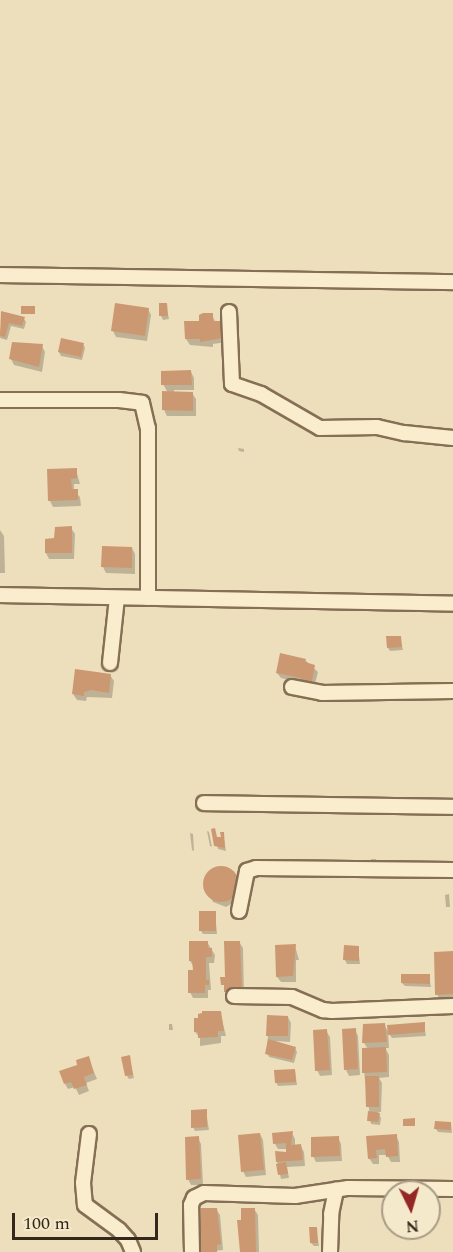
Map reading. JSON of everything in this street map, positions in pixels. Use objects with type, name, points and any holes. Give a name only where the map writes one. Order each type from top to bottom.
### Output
[{"type":"street","points":[[0,275],[453,282]]},
{"type":"street","points":[[229,312],[232,384],[261,394],[320,428],[377,427],[420,436],[453,438]]},
{"type":"street","points":[[0,400],[119,400],[142,403],[148,428],[148,598]]},
{"type":"street","points":[[0,595],[453,604]]},
{"type":"street","points":[[110,663],[117,597]]},
{"type":"street","points":[[292,687],[322,693],[453,691]]},
{"type":"street","points":[[204,803],[453,807]]},
{"type":"street","points":[[239,911],[247,871],[256,868],[453,870]]},
{"type":"street","points":[[234,996],[292,996],[322,1010],[332,1011],[453,1006]]},
{"type":"street","points":[[89,1134],[83,1183],[85,1205],[119,1230],[128,1240],[133,1252]]},
{"type":"street","points":[[192,1252],[191,1205],[198,1195],[214,1192],[295,1196],[363,1188],[453,1189]]},
{"type":"street","points":[[330,1252],[331,1214],[336,1190]]},
{"type":"building","points":[[115,303],[149,308],[145,336],[111,331]]},
{"type":"building","points":[[159,303],[167,303],[168,316],[159,316]]},
{"type":"building","points":[[21,306],[35,306],[35,314],[21,314]]},
{"type":"building","points":[[1,311],[25,317],[22,326],[9,323],[5,337],[0,336]]},
{"type":"building","points":[[213,313],[213,321],[224,321],[223,338],[200,342],[200,339],[185,339],[184,321],[199,321],[199,315]]},
{"type":"building","points":[[61,338],[84,343],[81,357],[58,352]]},
{"type":"building","points":[[12,342],[43,344],[39,367],[9,359]]},
{"type":"building","points":[[191,370],[192,385],[161,385],[161,371]]},
{"type":"building","points":[[162,391],[193,392],[193,411],[162,410]]},
{"type":"building","points":[[77,468],[77,478],[71,479],[72,489],[78,489],[78,500],[48,501],[47,469]]},
{"type":"building","points":[[72,526],[72,553],[45,553],[45,539],[54,538],[55,527]]},
{"type":"building","points":[[102,546],[132,547],[132,568],[101,567]]},
{"type":"building","points":[[386,636],[401,636],[402,647],[387,648]]},
{"type":"building","points":[[280,653],[306,659],[305,662],[315,665],[311,686],[300,684],[301,678],[276,673]]},
{"type":"building","points":[[75,669],[111,674],[109,693],[91,690],[84,692],[84,696],[72,694]]},
{"type":"building","points":[[215,828],[217,837],[221,837],[220,832],[224,832],[225,848],[214,846],[211,829]]},
{"type":"building","points":[[221,866],[234,871],[239,884],[234,897],[221,902],[208,897],[203,884],[208,871]]},
{"type":"building","points":[[199,911],[216,911],[216,931],[199,931]]},
{"type":"building","points":[[189,941],[208,941],[208,948],[212,948],[212,957],[206,957],[206,980],[209,980],[209,985],[205,985],[205,993],[188,993],[188,970],[193,970],[192,961],[189,961]]},
{"type":"building","points":[[224,941],[240,941],[242,991],[224,992],[224,985],[221,985],[220,977],[225,977]]},
{"type":"building","points":[[296,944],[293,976],[276,977],[275,945]]},
{"type":"building","points":[[344,945],[359,946],[359,961],[343,960]]},
{"type":"building","points":[[453,951],[453,994],[435,995],[434,952]]},
{"type":"building","points":[[401,974],[430,974],[430,984],[401,983]]},
{"type":"building","points":[[202,1011],[221,1011],[224,1031],[218,1031],[218,1037],[198,1038],[198,1032],[194,1032],[194,1018],[198,1018],[198,1014]]},
{"type":"building","points":[[267,1015],[288,1016],[288,1036],[266,1036]]},
{"type":"building","points":[[425,1022],[425,1032],[388,1035],[387,1025]]},
{"type":"building","points":[[385,1023],[387,1042],[362,1043],[363,1024]]},
{"type":"building","points":[[356,1028],[358,1069],[344,1070],[342,1029]]},
{"type":"building","points":[[327,1029],[330,1070],[315,1071],[313,1030]]},
{"type":"building","points":[[268,1039],[296,1047],[292,1060],[265,1054]]},
{"type":"building","points":[[386,1047],[387,1072],[362,1073],[362,1048]]},
{"type":"building","points":[[130,1055],[133,1075],[125,1076],[121,1057]]},
{"type":"building","points":[[89,1056],[94,1073],[84,1077],[87,1085],[74,1089],[71,1082],[64,1084],[59,1071],[77,1065],[76,1060]]},
{"type":"building","points":[[295,1069],[296,1082],[275,1083],[274,1070]]},
{"type":"building","points":[[365,1076],[379,1076],[379,1107],[366,1107]]},
{"type":"building","points":[[207,1109],[207,1127],[191,1128],[191,1110]]},
{"type":"building","points":[[368,1111],[380,1113],[378,1122],[367,1121]]},
{"type":"building","points":[[415,1118],[415,1126],[403,1126],[403,1119]]},
{"type":"building","points":[[435,1121],[451,1122],[451,1130],[434,1129]]},
{"type":"building","points":[[293,1131],[291,1145],[301,1144],[303,1160],[276,1162],[275,1151],[286,1152],[286,1143],[273,1144],[272,1133]]},
{"type":"building","points":[[260,1133],[264,1170],[241,1172],[238,1135]]},
{"type":"building","points":[[397,1134],[398,1156],[386,1157],[385,1149],[376,1150],[377,1158],[368,1159],[366,1136]]},
{"type":"building","points":[[199,1136],[201,1179],[186,1180],[185,1137]]},
{"type":"building","points":[[339,1136],[340,1156],[311,1157],[311,1137]]},
{"type":"building","points":[[286,1162],[288,1174],[278,1175],[276,1164]]},
{"type":"building","points":[[200,1208],[217,1208],[221,1244],[217,1245],[217,1252],[201,1252]]},
{"type":"building","points":[[241,1208],[255,1208],[256,1252],[240,1252],[237,1220],[241,1220]]},
{"type":"building","points":[[309,1227],[317,1227],[318,1243],[310,1243]]}]
